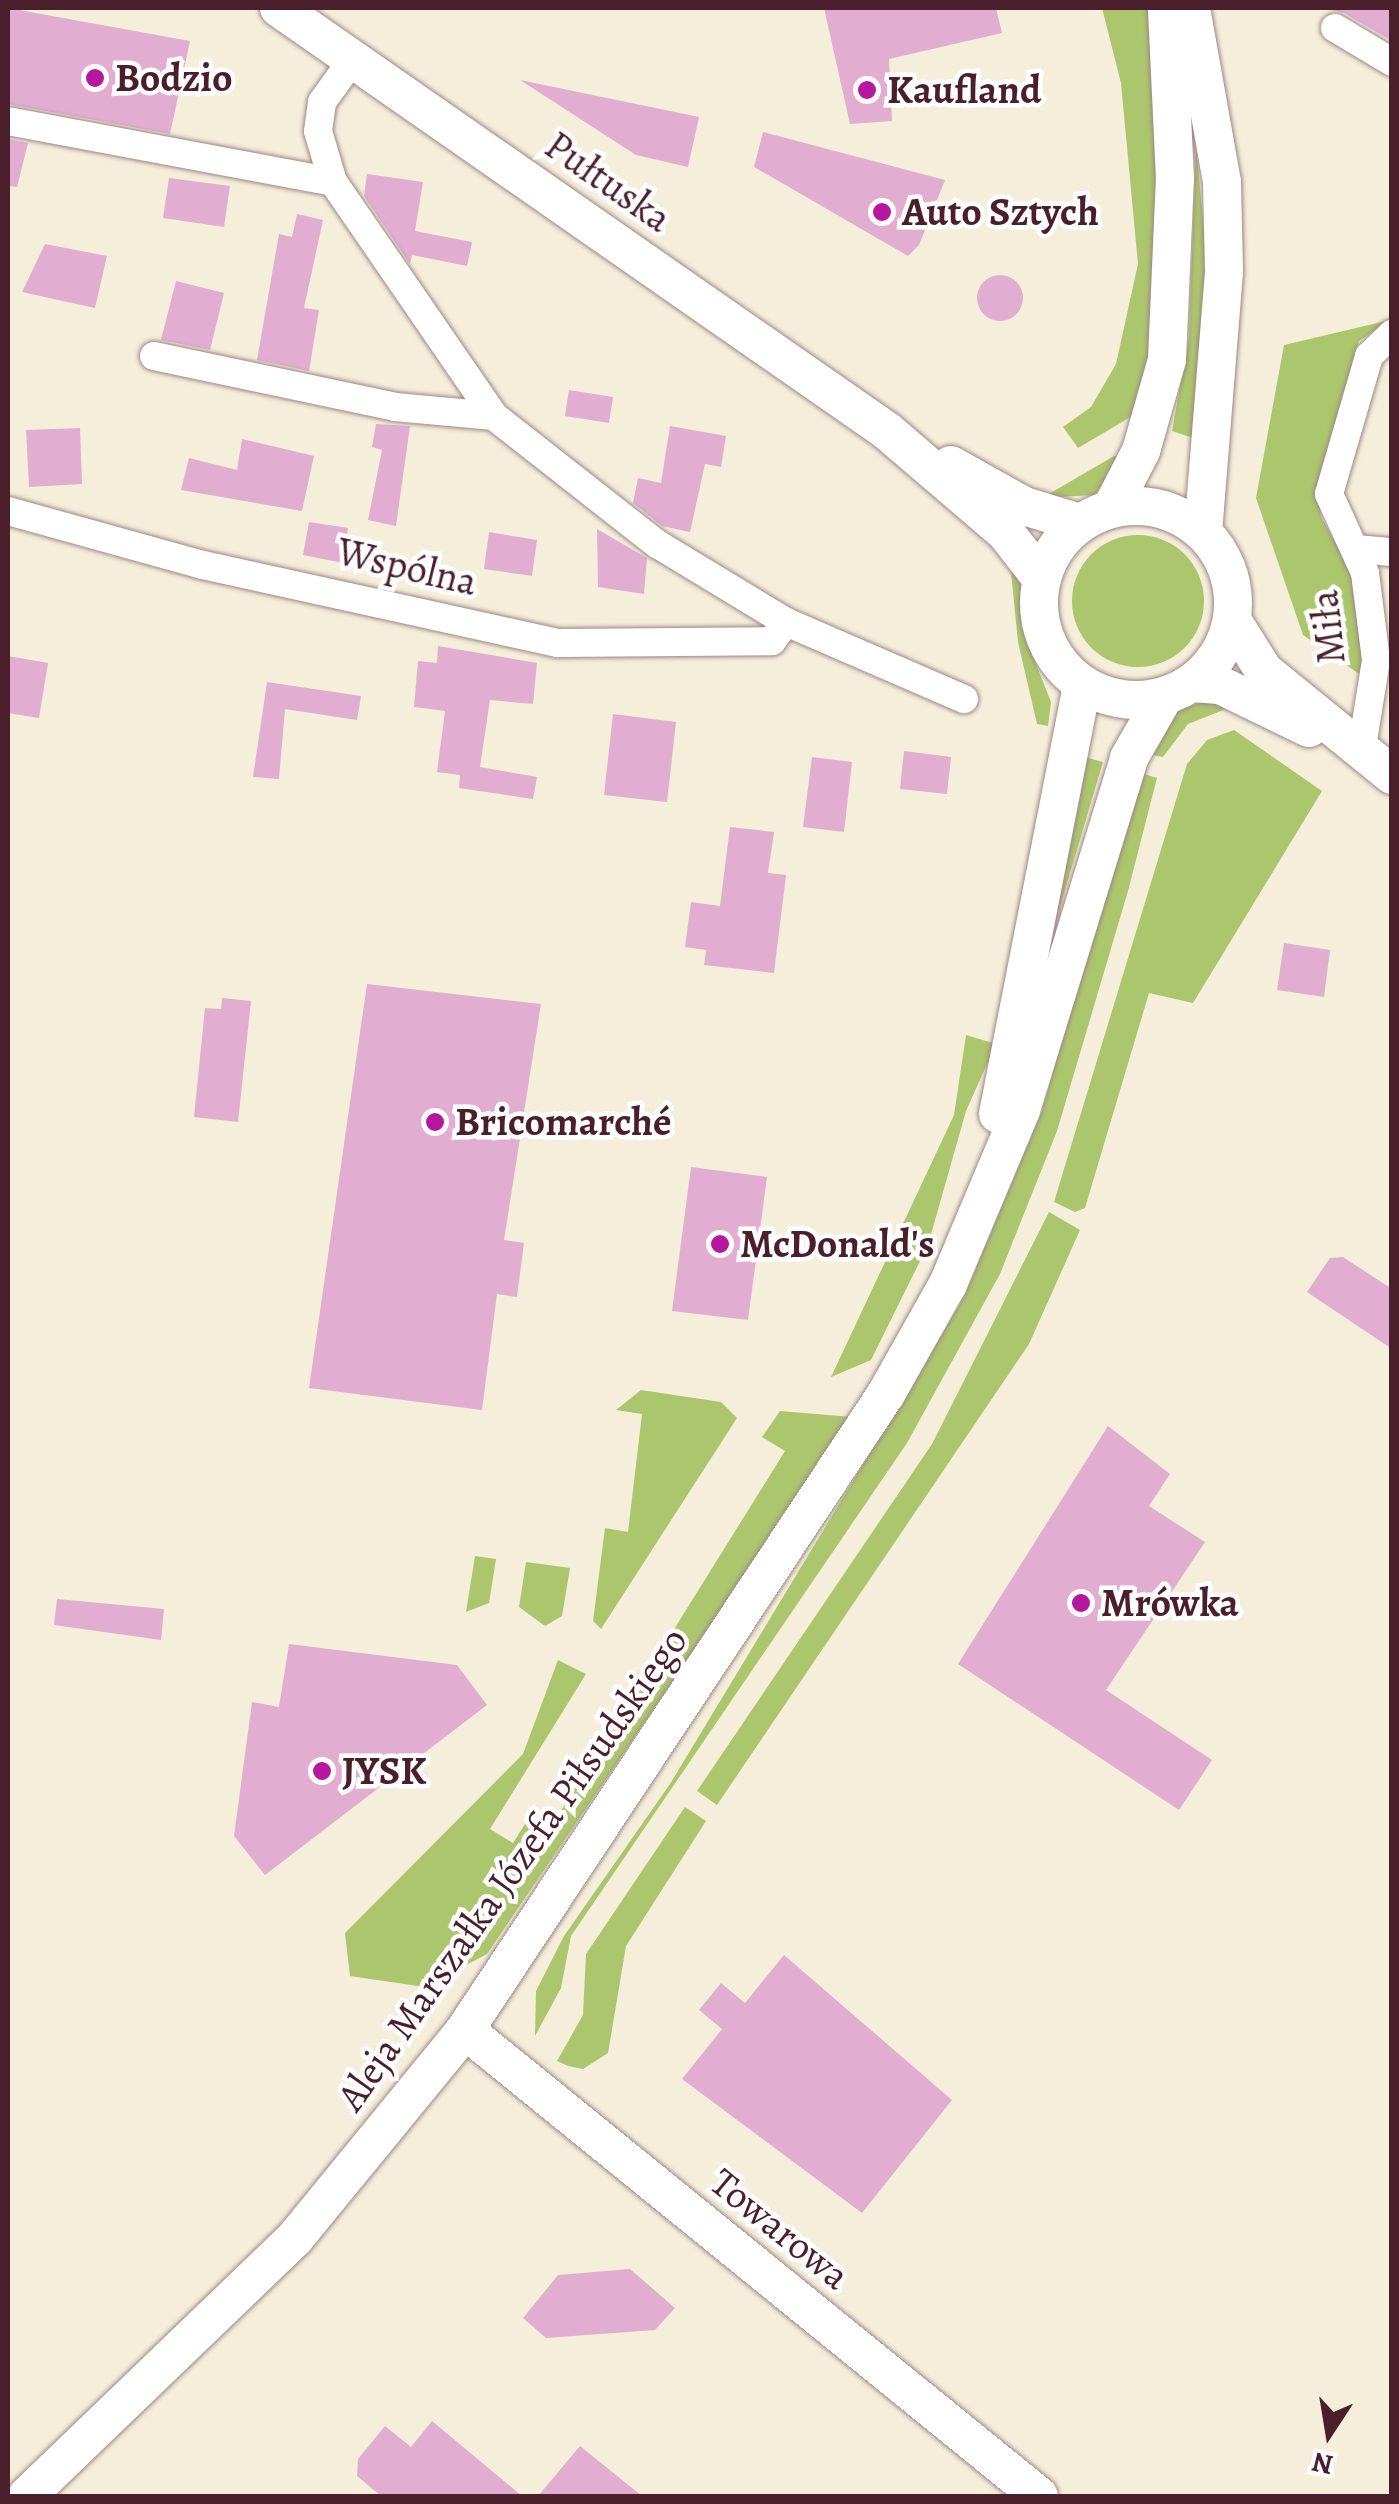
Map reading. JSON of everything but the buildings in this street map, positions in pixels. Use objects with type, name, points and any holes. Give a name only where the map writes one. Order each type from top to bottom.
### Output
[{"type":"main road","points":[[1167,8],[1174,179],[1167,360],[1141,451],[1096,516],[1041,578],[1048,646],[1082,685],[1121,700],[1178,690],[1248,697],[1376,764]]},
{"type":"main road","points":[[1191,8],[1222,182],[1224,272],[1202,532]]},
{"type":"main road","name":"Pułtuska","points":[[285,9],[887,430],[1024,506],[1096,516]]},
{"type":"main road","name":"Pułtuska","points":[[887,430],[1006,533],[1041,578]]},
{"type":"main road","points":[[1096,516],[1160,509],[1202,532],[1225,563],[1232,620],[1264,671],[1376,764]]},
{"type":"main road","points":[[1178,690],[1218,655],[1232,620]]},
{"type":"main road","name":"Aleja Marszałka Józefa Piłsudskiego","points":[[976,1220],[1082,685]]},
{"type":"main road","name":"Aleja Marszałka Józefa Piłsudskiego","points":[[27,2496],[294,2238],[465,2030],[886,1394],[976,1220],[1064,980],[1129,758],[1178,690]]},
{"type":"main road","name":"Towarowa","points":[[465,2030],[1039,2496]]},
{"type":"street","points":[[1335,28],[1392,62]]},
{"type":"street","points":[[353,59],[322,102],[318,131],[334,182],[494,416],[642,534],[786,622],[964,699]]},
{"type":"street","points":[[8,122],[334,182]]},
{"type":"street","name":"Miła","points":[[1376,764],[1376,660],[1356,549],[1328,494],[1369,356],[1392,334]]},
{"type":"street","points":[[154,356],[395,407],[494,416]]},
{"type":"street","name":"Wspólna","points":[[8,511],[202,565],[558,643],[754,646],[786,622]]},
{"type":"street","points":[[1356,549],[1392,552]]},
{"type":"green space","points":[[1102,8],[1154,8],[1162,189],[1156,353],[1134,415],[1078,448],[1063,427],[1091,407],[1116,364],[1138,264],[1121,83]]},
{"type":"green space","points":[[1196,145],[1209,283],[1193,438],[1172,431],[1189,338]]},
{"type":"green space","points":[[1390,320],[1359,341],[1318,481],[1321,517],[1353,574],[1368,662],[1362,676],[1303,635],[1256,498],[1284,345]]},
{"type":"green space","points":[[1114,456],[1126,456],[1094,495],[1042,498]]},
{"type":"green space","points":[[1138,535],[1175,546],[1193,564],[1204,601],[1193,638],[1175,656],[1138,667],[1101,656],[1083,638],[1072,601],[1083,564],[1101,546]]},
{"type":"green space","points":[[1009,552],[1021,574],[1021,626],[1051,702],[1048,726],[1037,724],[1018,642]]},
{"type":"green space","points":[[1203,702],[1231,707],[1188,724],[1163,757],[1143,753],[1174,711]]},
{"type":"green space","points":[[1234,730],[1322,791],[1193,1003],[1149,993],[1085,1208],[1075,1212],[1054,1202],[1187,764],[1207,740]]},
{"type":"green space","points":[[1081,756],[1103,762],[1049,944]]},
{"type":"green space","points":[[1138,772],[1157,778],[1128,891],[1057,1131],[1000,1274],[907,1443],[571,1936],[561,1988],[535,2036],[536,1991],[564,1936],[670,1784],[963,1299],[1042,1111]]},
{"type":"green space","points":[[966,1035],[996,1044],[966,1111],[928,1245],[871,1360],[831,1377],[954,1115]]},
{"type":"green space","points":[[1049,1212],[1080,1230],[1029,1344],[717,1805],[697,1791],[932,1444]]},
{"type":"green space","points":[[641,1390],[721,1402],[737,1418],[601,1629],[593,1621],[605,1528],[628,1532],[642,1414],[616,1410]]},
{"type":"green space","points":[[780,1411],[852,1417],[487,1954],[425,1987],[350,1976],[345,1933],[523,1754],[558,1660],[586,1674],[490,1829],[513,1843],[525,1824],[546,1835],[785,1451],[762,1437]]},
{"type":"green space","points":[[475,1556],[496,1559],[489,1603],[466,1612]]},
{"type":"green space","points":[[526,1562],[570,1568],[562,1616],[545,1626],[519,1607]]},
{"type":"green space","points":[[685,1807],[706,1821],[626,1946],[608,2053],[583,2069],[557,2061],[583,2015],[586,1954]]},
{"type":"place","name":"Bodzio","points":[[95,78]]},
{"type":"place","name":"Kaufland","points":[[867,90]]},
{"type":"place","name":"Auto Sztych","points":[[882,212]]},
{"type":"place","name":"Bricomarché","points":[[435,1122]]},
{"type":"place","name":"McDonald's","points":[[720,1244]]},
{"type":"place","name":"Mrówka","points":[[1081,1603]]},
{"type":"place","name":"JYSK","points":[[322,1771]]}]
